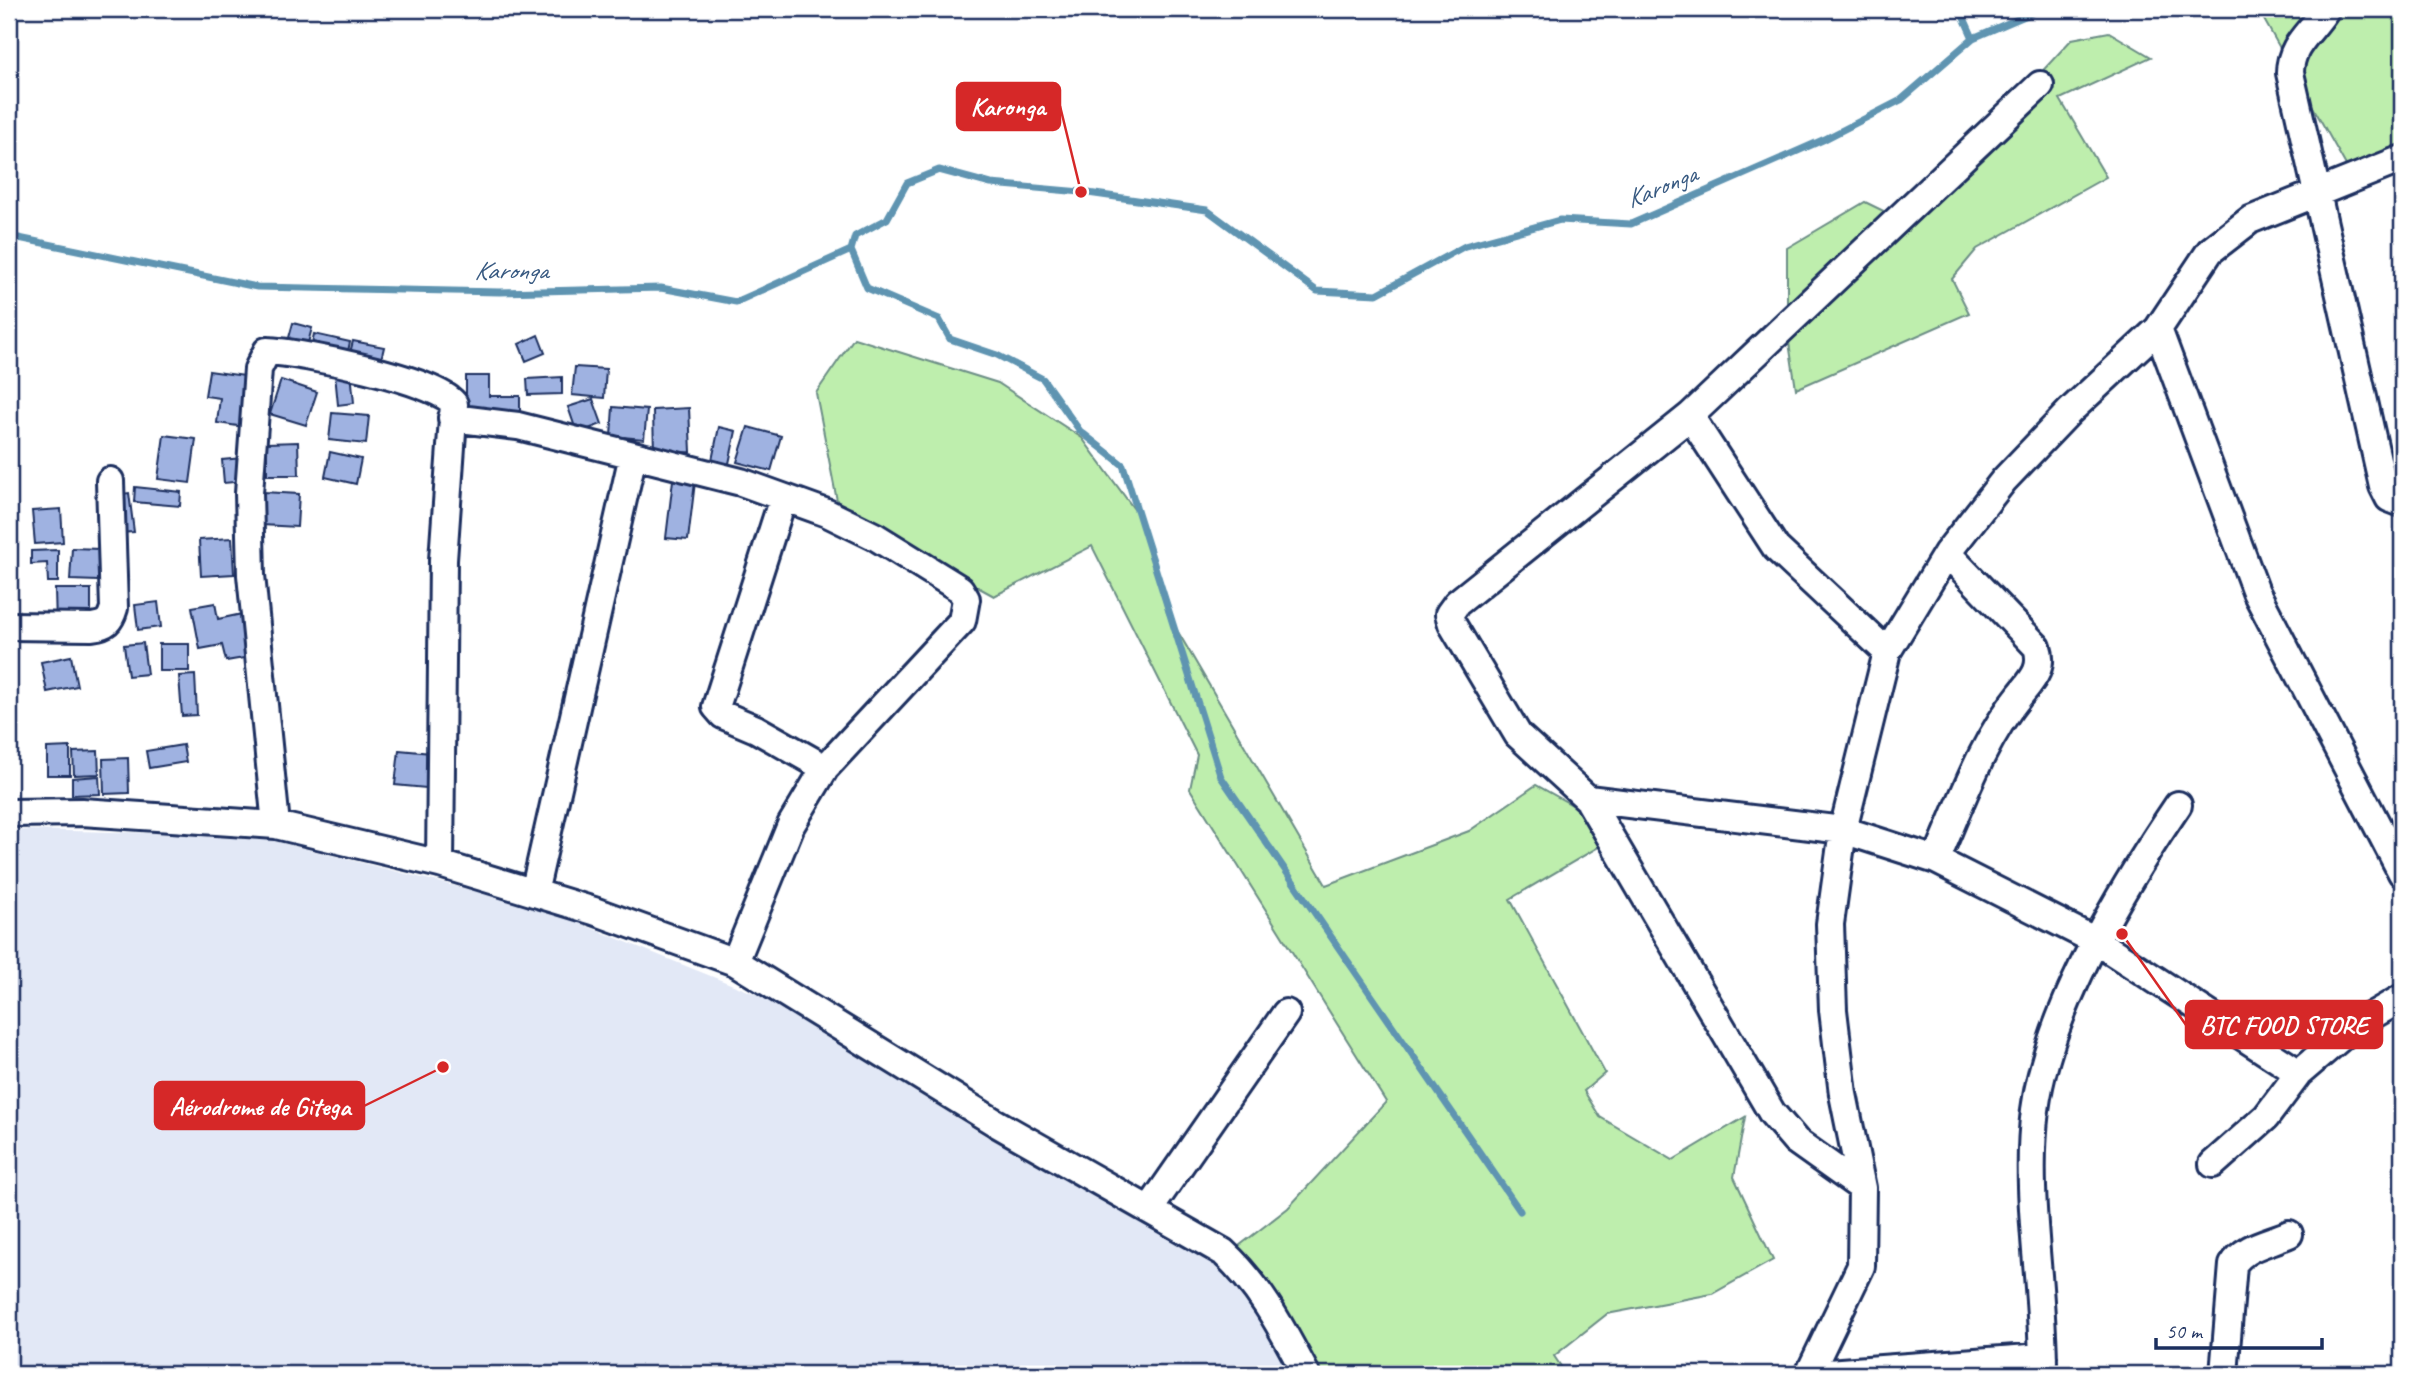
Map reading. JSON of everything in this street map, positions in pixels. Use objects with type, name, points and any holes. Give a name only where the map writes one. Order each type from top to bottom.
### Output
[{"type":"street","points":[[2326,9],[2290,57],[2290,73],[2383,486],[2389,498],[2402,503]]},
{"type":"street","points":[[1862,1188],[1796,1141],[1772,1113],[1588,799],[1518,735],[1452,624],[1449,614],[1457,603],[1690,416],[2039,85]]},
{"type":"street","points":[[1809,1374],[1861,1266],[1862,1188],[1843,1094],[1833,1010],[1830,924],[1843,830],[1887,652],[1947,553],[2004,480],[2037,444],[2158,328],[2191,275],[2210,251],[2250,220],[2316,191],[2402,159]]},
{"type":"street","points":[[2158,328],[2256,593],[2402,873]]},
{"type":"street","points":[[276,824],[251,575],[249,493],[258,369],[267,351],[396,375],[450,398],[454,404],[443,560],[440,864]]},
{"type":"street","points":[[1690,416],[1776,548],[1887,652]]},
{"type":"street","points":[[453,418],[518,426],[728,478],[827,513],[876,537],[960,589],[966,599],[962,621],[825,768],[791,825],[735,962]]},
{"type":"street","points":[[534,893],[633,455]]},
{"type":"street","points":[[9,626],[104,626],[111,619],[114,608],[110,481]]},
{"type":"street","points":[[783,498],[716,707],[723,715],[756,729],[825,768]]},
{"type":"street","points":[[1936,860],[1987,743],[2001,718],[2035,677],[2041,659],[2037,647],[1947,553]]},
{"type":"street","points":[[1588,799],[1843,830],[1936,860],[2096,941],[2299,1073]]},
{"type":"street","points":[[1814,1374],[2043,1366],[2033,1167],[2035,1110],[2063,1006],[2096,941],[2178,805]]},
{"type":"street","points":[[9,813],[82,812],[276,824],[440,864],[534,893],[735,962],[996,1123],[1223,1252],[1246,1274],[1266,1300],[1306,1374]]},
{"type":"street","points":[[2213,1164],[2266,1117],[2299,1073],[2354,1026],[2402,998]]},
{"type":"street","points":[[1149,1210],[1286,1013]]},
{"type":"street","points":[[2224,1374],[2233,1265],[2239,1255],[2249,1249],[2289,1234]]},
{"type":"shaded area","points":[[9,831],[250,835],[539,907],[768,999],[986,1136],[1214,1257],[1270,1325],[1289,1374],[9,1374]]},
{"type":"green space","points":[[2258,9],[2402,9],[2402,177],[2348,169]]},
{"type":"green space","points":[[2109,32],[2151,57],[2060,99],[2106,177],[1977,249],[1952,279],[1969,313],[1796,389],[1787,329],[1787,248],[1865,202],[1904,221],[2072,39]]},
{"type":"green space","points":[[854,338],[998,383],[1082,438],[1142,520],[1167,613],[1326,885],[1469,831],[1536,785],[1581,810],[1600,846],[1510,899],[1605,1073],[1584,1091],[1600,1117],[1673,1160],[1745,1117],[1734,1177],[1773,1260],[1712,1294],[1607,1314],[1554,1356],[1566,1374],[1289,1374],[1235,1249],[1288,1208],[1386,1102],[1190,789],[1197,755],[1092,546],[994,596],[839,511],[816,393]]},
{"type":"building","points":[[293,323],[312,328],[306,350],[287,345]]},
{"type":"building","points":[[314,334],[350,342],[346,360],[310,352]]},
{"type":"building","points":[[538,335],[545,353],[526,361],[519,344]]},
{"type":"building","points":[[353,341],[384,347],[379,368],[348,361]]},
{"type":"building","points":[[575,367],[606,369],[604,398],[572,395]]},
{"type":"building","points":[[209,371],[252,377],[245,427],[217,423],[220,398],[205,396]]},
{"type":"building","points":[[351,372],[354,403],[338,405],[335,374]]},
{"type":"building","points":[[466,376],[489,376],[489,396],[520,396],[520,416],[466,416]]},
{"type":"building","points":[[562,377],[562,394],[528,395],[527,379]]},
{"type":"building","points":[[281,380],[317,392],[306,425],[270,414]]},
{"type":"building","points":[[593,399],[602,424],[577,433],[568,407]]},
{"type":"building","points":[[613,407],[647,410],[644,439],[611,436]]},
{"type":"building","points":[[689,408],[691,452],[654,453],[653,410]]},
{"type":"building","points":[[332,413],[369,416],[366,444],[329,440]]},
{"type":"building","points":[[719,427],[736,431],[728,468],[711,465]]},
{"type":"building","points":[[748,427],[781,436],[771,471],[737,462]]},
{"type":"building","points":[[164,435],[196,439],[190,483],[158,479]]},
{"type":"building","points":[[298,442],[299,475],[267,475],[267,443]]},
{"type":"building","points":[[330,452],[361,459],[356,484],[325,477]]},
{"type":"building","points":[[242,458],[244,481],[224,483],[222,460]]},
{"type":"building","points":[[673,480],[695,482],[688,540],[666,538]]},
{"type":"building","points":[[135,487],[181,492],[180,506],[134,502]]},
{"type":"building","points":[[263,492],[299,494],[297,527],[262,525]]},
{"type":"building","points":[[129,493],[134,532],[118,533],[114,495]]},
{"type":"building","points":[[61,509],[63,542],[35,544],[32,511]]},
{"type":"building","points":[[232,538],[234,574],[201,576],[199,540]]},
{"type":"building","points":[[72,548],[100,549],[98,581],[70,580]]},
{"type":"building","points":[[58,550],[58,582],[48,582],[47,563],[31,564],[31,551]]},
{"type":"building","points":[[55,589],[91,589],[91,624],[56,625]]},
{"type":"building","points":[[158,602],[161,627],[138,630],[135,605]]},
{"type":"building","points":[[215,603],[218,619],[242,614],[250,657],[226,661],[222,645],[200,649],[192,607]]},
{"type":"building","points":[[143,643],[147,674],[128,676],[124,645]]},
{"type":"building","points":[[159,644],[189,644],[189,671],[159,671]]},
{"type":"building","points":[[71,656],[77,686],[47,692],[41,662]]},
{"type":"building","points":[[195,675],[197,715],[182,716],[179,676]]},
{"type":"building","points":[[183,745],[186,762],[149,768],[146,751]]},
{"type":"building","points":[[70,747],[70,775],[47,775],[47,748]]},
{"type":"building","points":[[399,750],[431,753],[426,788],[395,785]]},
{"type":"building","points":[[98,751],[99,774],[74,775],[73,752]]},
{"type":"building","points":[[128,758],[129,793],[104,794],[103,759]]},
{"type":"building","points":[[99,776],[100,794],[72,795],[72,778]]},
{"type":"waterway","points":[[1960,9],[1973,38]]},
{"type":"waterway","name":"Karonga","points":[[9,236],[257,287],[500,292],[661,288],[736,302],[851,250],[855,236],[887,219],[907,183],[939,170],[991,184],[1081,192],[1207,210],[1317,291],[1377,294],[1465,246],[1560,220],[1631,224],[1825,139],[1901,100],[1973,38],[2041,9]]},
{"type":"waterway","points":[[851,250],[867,288],[939,319],[950,339],[997,355],[1043,379],[1080,431],[1123,465],[1221,777],[1520,1211]]},
{"type":"place","name":"Karonga","points":[[1081,192]]},
{"type":"place","name":"BTC FOOD STORE","points":[[2122,934]]},
{"type":"place","name":"Aérodrome de Gitega","points":[[443,1067]]}]
